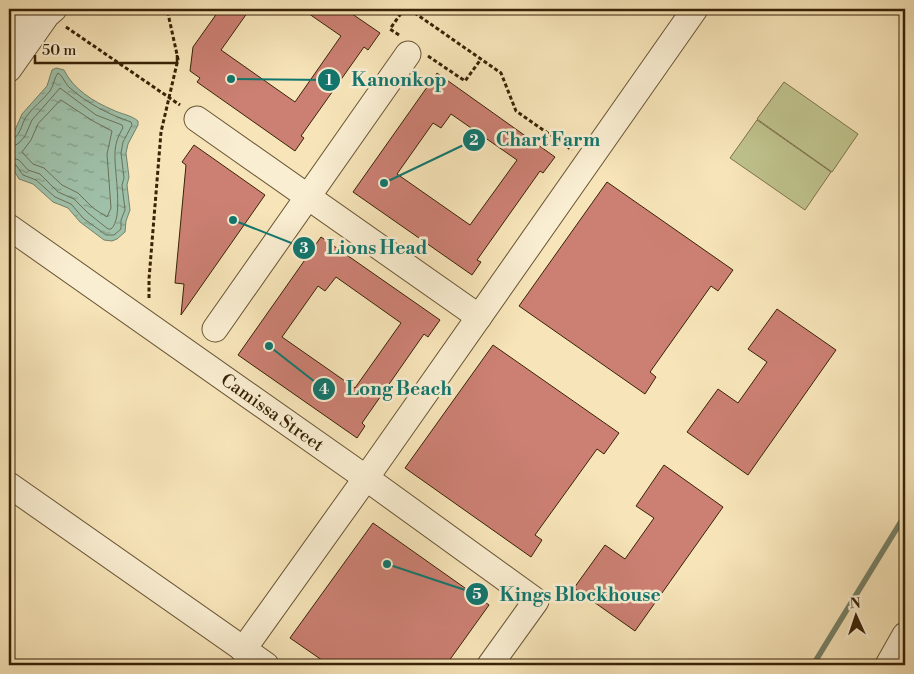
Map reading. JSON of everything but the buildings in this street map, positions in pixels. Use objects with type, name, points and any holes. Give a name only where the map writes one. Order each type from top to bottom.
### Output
[{"type":"street","points":[[244,650],[695,9]]},
{"type":"street","points":[[9,36],[43,11]]},
{"type":"street","points":[[9,69],[43,11]]},
{"type":"street","points":[[215,328],[411,50]]},
{"type":"street","points":[[197,119],[479,317]]},
{"type":"street","name":"Camissa Street","points":[[9,227],[366,478],[536,602],[490,665]]},
{"type":"street","points":[[9,485],[266,665]]},
{"type":"street","points":[[888,665],[905,635]]},
{"type":"path","points":[[150,326],[150,259],[162,132],[178,59],[167,9]]},
{"type":"path","points":[[404,9],[390,29],[411,50],[465,81],[481,59]]},
{"type":"path","points":[[409,9],[501,73],[516,111],[589,162]]},
{"type":"path","points":[[43,11],[170,96],[197,119]]},
{"type":"shaded area","points":[[784,82],[858,134],[832,172],[757,119]]},
{"type":"shaded area","points":[[757,120],[831,172],[805,210],[730,158]]},
{"type":"water","points":[[56,68],[64,70],[78,89],[92,99],[138,121],[126,153],[130,210],[125,232],[112,241],[104,240],[80,222],[68,208],[53,202],[33,184],[19,179],[13,169],[9,168],[9,137],[15,130],[22,114],[47,86],[52,70]]},
{"type":"waterway","points":[[813,665],[905,515]]},
{"type":"place","name":"Kanonkop","points":[[231,79]]},
{"type":"place","name":"Chart Farm","points":[[384,183]]},
{"type":"place","name":"Lions Head","points":[[233,220]]},
{"type":"place","name":"Long Beach","points":[[269,346]]},
{"type":"place","name":"Kings Blockhouse","points":[[387,564]]}]
